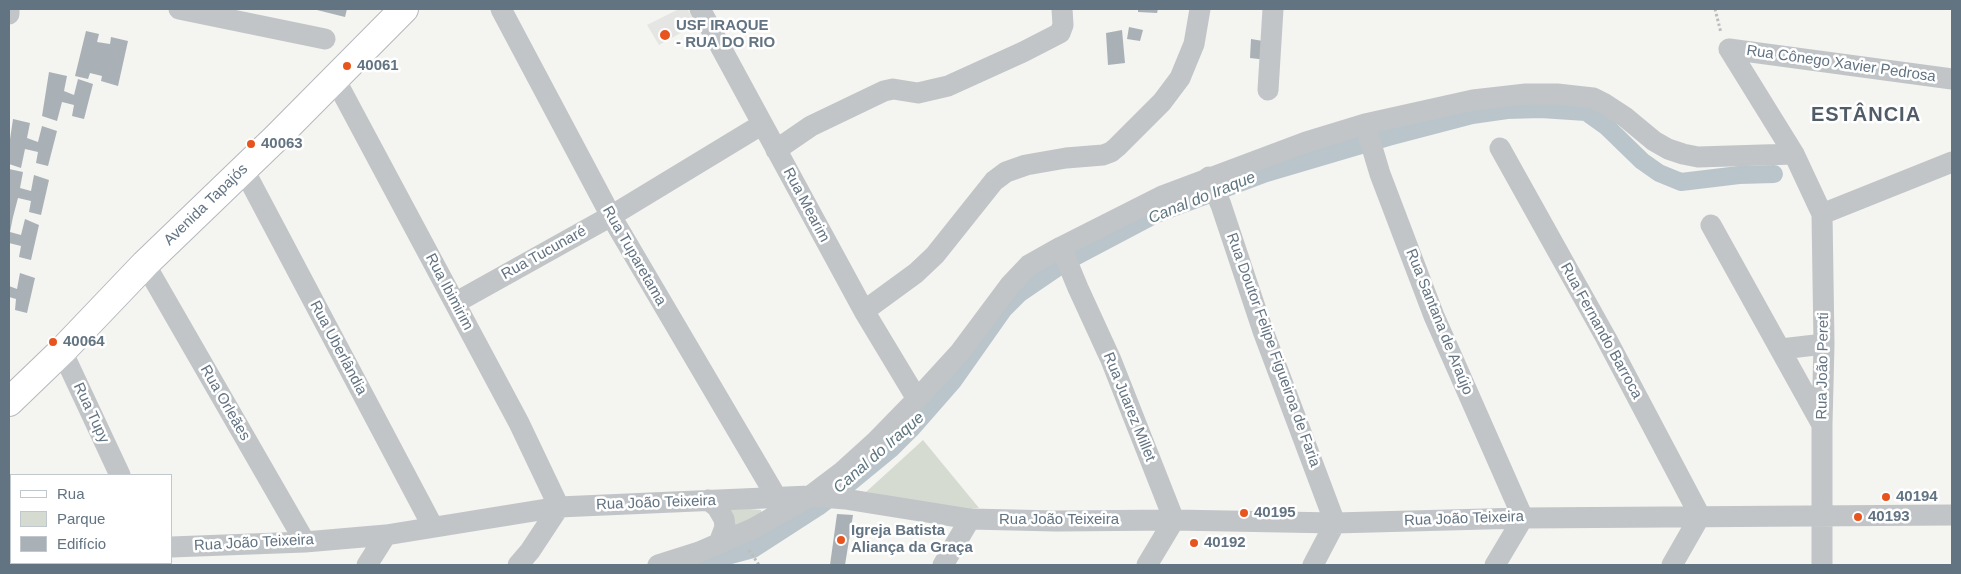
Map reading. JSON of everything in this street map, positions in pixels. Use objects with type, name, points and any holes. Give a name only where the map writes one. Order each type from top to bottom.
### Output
[{"type":"main road","name":"Avenida Tapajós","points":[[9,402],[404,9]]},
{"type":"street","points":[[180,9],[324,39]]},
{"type":"street","name":"Rua Tuparetama","points":[[501,9],[610,216],[776,498]]},
{"type":"street","name":"Rua Mearim","points":[[700,9],[761,125],[864,312],[917,399]]},
{"type":"street","points":[[776,150],[811,126],[884,91],[893,89],[918,93],[941,88],[1023,52],[1060,33],[1063,29],[1062,9]]},
{"type":"street","points":[[864,312],[916,273],[935,256],[994,181],[1006,172],[1026,165],[1066,158],[1103,155],[1117,147],[1162,102],[1180,78],[1194,44],[1200,9]]},
{"type":"street","points":[[1268,90],[1273,9]]},
{"type":"street","points":[[1730,49],[1794,154],[1822,214],[1952,162]]},
{"type":"street","name":"Rua Cônego Xavier Pedrosa","points":[[1730,49],[1952,79]]},
{"type":"street","name":"Rua Ibimirim","points":[[334,79],[519,423],[559,507]]},
{"type":"street","points":[[658,565],[719,543],[762,524],[810,496],[875,442],[917,399],[960,352],[1010,285],[1030,266],[1162,196],[1214,190],[1306,142],[1366,129],[1473,100],[1526,94],[1578,95],[1593,98],[1605,104],[1654,141],[1668,149],[1683,154],[1698,157],[1794,154]]},
{"type":"street","name":"Rua Tucunaré","points":[[455,304],[610,216],[761,125]]},
{"type":"street","name":"Rua Santana de Araújo","points":[[1366,129],[1434,316],[1523,518]]},
{"type":"street","name":"Rua Fernando Barroca","points":[[1500,148],[1606,338],[1700,516]]},
{"type":"street","name":"Rua Uberlândia","points":[[244,170],[433,527]]},
{"type":"street","name":"Rua Doutor Felipe Figueiroa de Faria","points":[[1214,190],[1263,331],[1335,523]]},
{"type":"street","name":"Rua João Pereti","points":[[1822,214],[1824,344],[1822,565]]},
{"type":"street","points":[[1711,224],[1822,424]]},
{"type":"street","name":"Rua Juarez Millet","points":[[1062,250],[1111,360],[1174,520]]},
{"type":"street","name":"Rua Orleães","points":[[146,264],[305,542]]},
{"type":"street","points":[[1781,349],[1824,344]]},
{"type":"street","name":"Rua Tupy","points":[[62,351],[120,474]]},
{"type":"street","name":"Rua João Teixeira","points":[[172,547],[305,542],[386,535],[559,507],[810,496],[846,499],[970,519],[1335,523],[1523,518],[1952,515]]},
{"type":"street","points":[[708,500],[716,506],[724,519],[723,535],[719,543]]},
{"type":"street","points":[[518,565],[530,551],[559,507]]},
{"type":"street","points":[[1672,565],[1700,516]]},
{"type":"street","points":[[1495,565],[1523,518]]},
{"type":"street","points":[[943,565],[970,519]]},
{"type":"street","points":[[1147,565],[1174,520]]},
{"type":"street","points":[[1313,565],[1335,523]]},
{"type":"street","points":[[367,565],[386,535]]},
{"type":"path","points":[[1715,9],[1719,30],[1730,49]]},
{"type":"path","points":[[754,558],[759,565]]},
{"type":"shaded area","name":"USF IRAQUE - RUA DO RIO","points":[[679,9],[687,9],[697,24],[659,45],[647,25]]},
{"type":"green space","points":[[923,440],[979,508],[955,509],[866,492]]},
{"type":"green space","points":[[727,507],[761,510],[762,518],[730,530]]},
{"type":"building","points":[[313,9],[347,9],[345,17]]},
{"type":"building","points":[[1138,9],[1158,9],[1157,13],[1138,12]]},
{"type":"building","points":[[1129,27],[1143,30],[1140,41],[1127,39]]},
{"type":"building","points":[[1122,30],[1125,63],[1108,65],[1106,33]]},
{"type":"building","points":[[86,31],[99,34],[97,42],[110,44],[111,37],[128,41],[118,86],[101,81],[102,76],[90,73],[88,79],[75,76]]},
{"type":"building","points":[[1251,39],[1269,42],[1267,60],[1250,58]]},
{"type":"building","points":[[49,72],[67,76],[64,91],[74,95],[78,79],[93,84],[84,119],[72,116],[74,105],[62,102],[57,121],[42,116]]},
{"type":"building","points":[[13,119],[30,123],[27,138],[38,142],[42,126],[57,131],[48,166],[36,163],[38,152],[25,149],[21,168],[9,164],[9,146]]},
{"type":"building","points":[[9,169],[23,172],[20,188],[31,191],[34,175],[49,180],[41,215],[29,212],[31,201],[18,198],[13,217],[10,232],[21,235],[25,219],[39,225],[31,260],[19,257],[21,246],[9,243]]},
{"type":"building","points":[[20,273],[35,278],[27,313],[15,310],[16,299],[9,297],[9,286],[17,289]]},
{"type":"building","name":"Igreja Batista Aliança da Graça","points":[[837,514],[853,515],[845,565],[830,565]]},
{"type":"waterway","name":"Canal do Iraque","points":[[693,565],[753,549],[818,507],[892,448],[953,381],[1003,310],[1020,293],[1039,280],[1067,261],[1156,214],[1266,173],[1388,137],[1472,115],[1507,110],[1541,109],[1586,112],[1607,127],[1642,161],[1659,173],[1681,182],[1739,175],[1774,174]]},
{"type":"place","name":"USF IRAQUE - RUA DO RIO","points":[[665,35]]},
{"type":"place","name":"40061","points":[[347,66]]},
{"type":"place","name":"40063","points":[[251,144]]},
{"type":"place","name":"40064","points":[[53,342]]},
{"type":"place","name":"40194","points":[[1886,497]]},
{"type":"place","name":"40195","points":[[1244,513]]},
{"type":"place","name":"40193","points":[[1858,517]]},
{"type":"place","name":"Igreja Batista Aliança da Graça","points":[[841,540]]},
{"type":"place","name":"40192","points":[[1194,543]]},
{"type":"district","name":"ESTÂNCIA","points":[[1866,115]]}]
